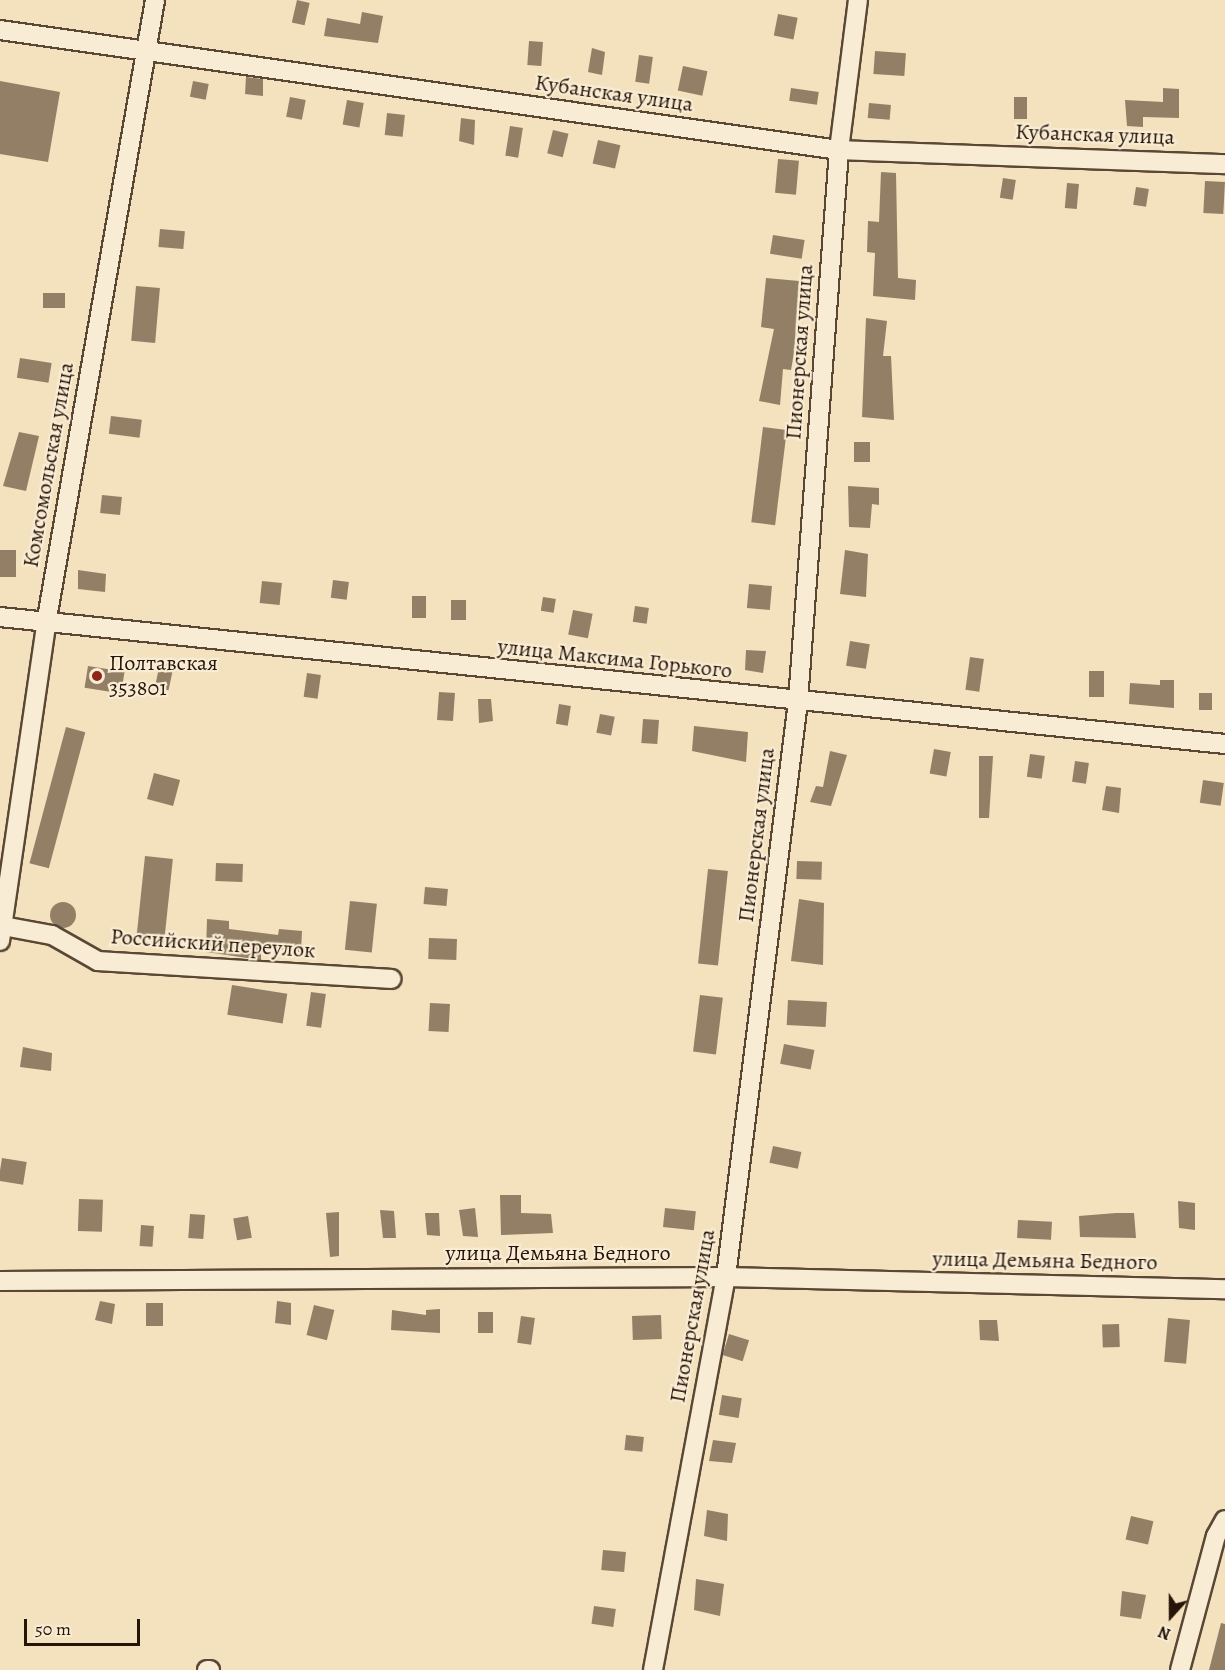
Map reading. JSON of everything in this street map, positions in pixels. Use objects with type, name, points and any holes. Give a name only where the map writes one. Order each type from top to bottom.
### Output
[{"type":"street","name":"Комсомольская улица","points":[[1,933],[46,624],[144,51],[155,0]]},
{"type":"street","name":"Пионерская улица","points":[[653,1670],[726,1277],[798,701],[839,150],[858,0]]},
{"type":"street","name":"Кубанская улица","points":[[0,30],[839,150],[1225,164]]},
{"type":"street","name":"улица Максима Горького","points":[[0,617],[46,624],[1225,744]]},
{"type":"street","name":"Российский переулок","points":[[1,933],[52,935],[98,961],[391,979]]},
{"type":"street","name":"улица Демьяна Бедного","points":[[0,1281],[726,1277],[1225,1289]]},
{"type":"street","points":[[1180,1670],[1216,1536],[1225,1520]]},
{"type":"building","points":[[297,0],[310,3],[304,25],[292,22]]},
{"type":"building","points":[[362,12],[383,16],[378,43],[324,36],[327,18],[360,24]]},
{"type":"building","points":[[778,14],[798,18],[793,39],[774,36]]},
{"type":"building","points":[[529,41],[543,42],[541,66],[527,65]]},
{"type":"building","points":[[592,48],[605,52],[602,75],[588,72]]},
{"type":"building","points":[[875,51],[906,53],[904,76],[873,74]]},
{"type":"building","points":[[639,55],[653,57],[649,84],[635,82]]},
{"type":"building","points":[[683,66],[707,71],[702,96],[678,90]]},
{"type":"building","points":[[246,77],[263,79],[263,96],[245,94]]},
{"type":"building","points":[[0,81],[60,92],[48,162],[0,154]]},
{"type":"building","points":[[193,81],[209,84],[206,100],[190,97]]},
{"type":"building","points":[[791,88],[819,92],[817,105],[789,101]]},
{"type":"building","points":[[1163,88],[1179,89],[1179,118],[1143,117],[1143,127],[1127,126],[1125,100],[1163,102]]},
{"type":"building","points":[[290,97],[306,100],[302,120],[286,117]]},
{"type":"building","points":[[1014,97],[1027,97],[1027,119],[1014,119]]},
{"type":"building","points":[[347,100],[364,103],[359,128],[343,125]]},
{"type":"building","points":[[869,103],[891,105],[890,120],[868,118]]},
{"type":"building","points":[[387,113],[405,115],[403,137],[385,135]]},
{"type":"building","points":[[461,118],[475,120],[474,145],[459,141]]},
{"type":"building","points":[[510,126],[523,128],[518,158],[505,156]]},
{"type":"building","points":[[553,130],[569,134],[563,157],[547,153]]},
{"type":"building","points":[[598,140],[620,145],[615,169],[593,163]]},
{"type":"building","points":[[778,159],[799,161],[796,195],[775,193]]},
{"type":"building","points":[[881,172],[896,173],[898,278],[916,280],[915,300],[873,296],[875,253],[867,252],[868,221],[879,222]]},
{"type":"building","points":[[1003,178],[1016,180],[1013,200],[1000,198]]},
{"type":"building","points":[[1205,181],[1225,182],[1223,214],[1203,213]]},
{"type":"building","points":[[1067,183],[1079,184],[1077,209],[1065,208]]},
{"type":"building","points":[[1136,187],[1149,189],[1146,207],[1133,205]]},
{"type":"building","points":[[160,229],[185,231],[183,249],[158,247]]},
{"type":"building","points":[[773,235],[805,240],[802,259],[770,254]]},
{"type":"building","points":[[766,278],[799,281],[794,353],[791,370],[783,369],[780,405],[759,401],[774,329],[761,327]]},
{"type":"building","points":[[136,286],[160,288],[155,343],[131,341]]},
{"type":"building","points":[[43,293],[65,293],[65,308],[43,308]]},
{"type":"building","points":[[866,318],[887,321],[883,356],[891,356],[894,420],[862,417]]},
{"type":"building","points":[[20,358],[52,363],[48,383],[17,378]]},
{"type":"building","points":[[111,416],[142,420],[140,438],[109,434]]},
{"type":"building","points":[[763,427],[787,430],[775,525],[751,522]]},
{"type":"building","points":[[19,432],[39,436],[26,491],[3,486]]},
{"type":"building","points":[[854,442],[870,442],[870,462],[854,462]]},
{"type":"building","points":[[848,486],[879,488],[879,505],[872,504],[870,528],[849,527]]},
{"type":"building","points":[[102,495],[122,497],[120,515],[100,513]]},
{"type":"building","points":[[0,550],[16,550],[16,577],[0,577]]},
{"type":"building","points":[[845,550],[868,554],[866,597],[840,594]]},
{"type":"building","points":[[78,570],[106,574],[105,592],[78,589]]},
{"type":"building","points":[[333,580],[349,582],[347,600],[331,598]]},
{"type":"building","points":[[262,581],[282,583],[280,605],[260,603]]},
{"type":"building","points":[[749,584],[772,586],[770,610],[747,608]]},
{"type":"building","points":[[412,596],[426,596],[426,618],[412,618]]},
{"type":"building","points":[[543,597],[556,599],[554,613],[541,611]]},
{"type":"building","points":[[451,600],[466,600],[466,620],[451,620]]},
{"type":"building","points":[[635,606],[649,608],[647,624],[633,622]]},
{"type":"building","points":[[573,610],[593,614],[588,638],[568,635]]},
{"type":"building","points":[[850,641],[870,644],[866,669],[846,666]]},
{"type":"building","points":[[746,650],[766,651],[763,673],[745,670]]},
{"type":"building","points":[[970,657],[984,659],[979,692],[965,690]]},
{"type":"building","points":[[160,663],[174,666],[168,690],[155,687]]},
{"type":"building","points":[[88,666],[125,672],[121,694],[85,688]]},
{"type":"building","points":[[1089,671],[1104,671],[1104,697],[1089,697]]},
{"type":"building","points":[[307,673],[321,675],[318,699],[304,697]]},
{"type":"building","points":[[1160,680],[1174,680],[1174,708],[1129,704],[1130,683],[1160,685]]},
{"type":"building","points":[[439,692],[455,693],[453,721],[437,720]]},
{"type":"building","points":[[1199,693],[1212,693],[1212,710],[1199,710]]},
{"type":"building","points":[[478,699],[491,699],[493,721],[479,723]]},
{"type":"building","points":[[559,704],[571,706],[568,726],[556,724]]},
{"type":"building","points":[[600,714],[615,717],[611,736],[596,733]]},
{"type":"building","points":[[643,719],[659,720],[657,744],[641,743]]},
{"type":"building","points":[[694,726],[748,732],[746,762],[692,751]]},
{"type":"building","points":[[66,727],[85,732],[49,868],[30,863]]},
{"type":"building","points":[[934,749],[951,752],[946,777],[930,774]]},
{"type":"building","points":[[830,751],[847,755],[831,806],[810,802],[816,786],[823,787]]},
{"type":"building","points":[[1030,754],[1045,756],[1042,779],[1027,777]]},
{"type":"building","points":[[979,756],[993,756],[989,818],[979,818]]},
{"type":"building","points":[[1075,761],[1089,763],[1086,784],[1072,782]]},
{"type":"building","points":[[154,773],[180,780],[173,806],[147,799]]},
{"type":"building","points":[[1203,780],[1224,783],[1221,806],[1200,803]]},
{"type":"building","points":[[1106,786],[1121,788],[1119,813],[1102,810]]},
{"type":"building","points":[[145,856],[173,859],[164,946],[136,944]]},
{"type":"building","points":[[797,861],[822,862],[821,880],[796,879]]},
{"type":"building","points":[[216,863],[243,864],[242,882],[215,881]]},
{"type":"building","points":[[708,869],[728,871],[718,966],[698,963]]},
{"type":"building","points":[[425,887],[448,889],[446,906],[424,904]]},
{"type":"building","points":[[799,899],[824,903],[823,965],[791,961]]},
{"type":"building","points":[[350,901],[377,904],[372,953],[345,950]]},
{"type":"building","points":[[63,902],[73,905],[76,915],[73,925],[63,928],[53,925],[50,915],[53,905]]},
{"type":"building","points":[[207,919],[229,921],[229,929],[278,935],[279,929],[302,931],[301,952],[261,947],[261,960],[206,952]]},
{"type":"building","points":[[429,938],[457,939],[456,960],[428,959]]},
{"type":"building","points":[[232,985],[287,994],[283,1023],[227,1015]]},
{"type":"building","points":[[311,992],[326,994],[321,1028],[306,1026]]},
{"type":"building","points":[[700,995],[723,998],[716,1054],[693,1052]]},
{"type":"building","points":[[788,1000],[827,1002],[826,1027],[787,1025]]},
{"type":"building","points":[[430,1003],[450,1004],[449,1032],[429,1031]]},
{"type":"building","points":[[784,1044],[814,1050],[811,1070],[780,1064]]},
{"type":"building","points":[[23,1047],[52,1053],[51,1071],[20,1067]]},
{"type":"building","points":[[773,1146],[801,1152],[798,1169],[769,1163]]},
{"type":"building","points":[[2,1158],[27,1162],[23,1185],[0,1181]]},
{"type":"building","points":[[500,1195],[521,1195],[521,1213],[551,1214],[553,1233],[501,1235]]},
{"type":"building","points":[[79,1199],[103,1200],[102,1232],[78,1231]]},
{"type":"building","points":[[1178,1201],[1195,1203],[1195,1230],[1179,1228]]},
{"type":"building","points":[[475,1208],[478,1237],[463,1236],[459,1210]]},
{"type":"building","points":[[665,1208],[696,1211],[694,1230],[663,1227]]},
{"type":"building","points":[[380,1210],[394,1211],[396,1238],[383,1238]]},
{"type":"building","points":[[339,1212],[339,1256],[330,1257],[326,1213]]},
{"type":"building","points":[[425,1213],[439,1213],[440,1236],[427,1235]]},
{"type":"building","points":[[1134,1213],[1136,1238],[1080,1237],[1079,1216]]},
{"type":"building","points":[[190,1214],[205,1215],[203,1239],[188,1238]]},
{"type":"building","points":[[248,1216],[252,1238],[237,1240],[233,1219]]},
{"type":"building","points":[[1018,1220],[1052,1222],[1051,1240],[1017,1238]]},
{"type":"building","points":[[141,1225],[154,1226],[153,1247],[140,1246]]},
{"type":"building","points":[[100,1301],[115,1304],[112,1324],[95,1320]]},
{"type":"building","points":[[277,1301],[291,1303],[291,1325],[275,1323]]},
{"type":"building","points":[[146,1303],[163,1303],[163,1326],[146,1326]]},
{"type":"building","points":[[314,1305],[334,1310],[327,1340],[307,1335]]},
{"type":"building","points":[[440,1309],[440,1333],[391,1330],[392,1310],[426,1315],[426,1310]]},
{"type":"building","points":[[478,1312],[493,1312],[493,1333],[478,1333]]},
{"type":"building","points":[[661,1315],[662,1339],[633,1340],[632,1316]]},
{"type":"building","points":[[521,1316],[535,1318],[531,1345],[517,1343]]},
{"type":"building","points":[[1168,1318],[1190,1320],[1186,1364],[1164,1362]]},
{"type":"building","points":[[979,1320],[997,1320],[999,1341],[980,1340]]},
{"type":"building","points":[[1119,1324],[1120,1347],[1103,1348],[1102,1325]]},
{"type":"building","points":[[729,1334],[749,1340],[743,1361],[723,1355]]},
{"type":"building","points":[[722,1395],[742,1398],[739,1418],[719,1415]]},
{"type":"building","points":[[626,1435],[644,1437],[642,1452],[624,1450]]},
{"type":"building","points":[[713,1440],[736,1443],[732,1463],[709,1461]]},
{"type":"building","points":[[707,1510],[728,1514],[727,1541],[704,1536]]},
{"type":"building","points":[[1131,1516],[1153,1521],[1148,1545],[1126,1539]]},
{"type":"building","points":[[603,1550],[626,1552],[624,1572],[601,1570]]},
{"type":"building","points":[[696,1579],[724,1584],[720,1616],[694,1610]]},
{"type":"building","points":[[1122,1591],[1146,1595],[1141,1619],[1120,1616]]},
{"type":"building","points":[[594,1606],[616,1609],[613,1627],[591,1624]]},
{"type":"building","points":[[1221,1623],[1225,1624],[1225,1670],[1209,1670]]},
{"type":"place","name":"Полтавская 353801","points":[[97,676]]}]
